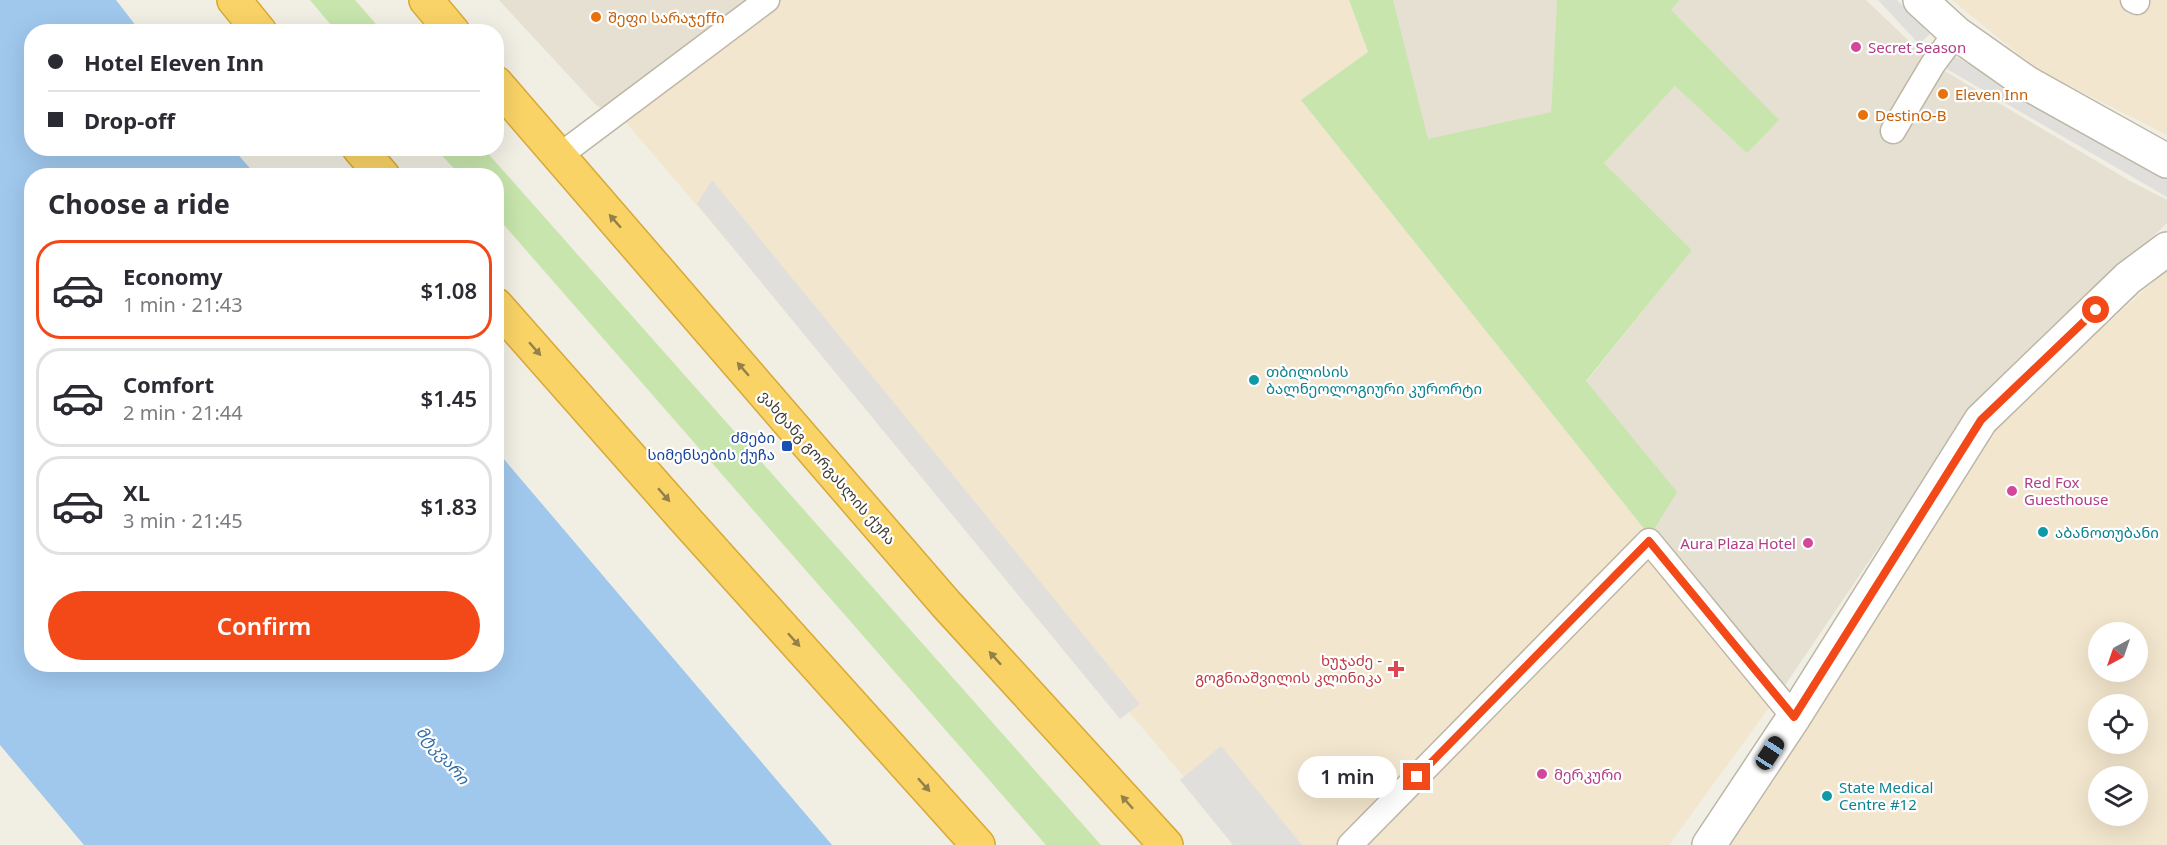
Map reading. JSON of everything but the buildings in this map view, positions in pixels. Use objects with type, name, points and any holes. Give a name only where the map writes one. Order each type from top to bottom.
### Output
[{"type":"highway","points":[[234,0],[254,24]]},
{"type":"highway","points":[[426,0],[446,24]]},
{"type":"highway","name":"ვახტანგ გორგასლის ქუჩა","points":[[504,92],[946,604],[1166,845]]},
{"type":"highway","points":[[366,156],[376,168]]},
{"type":"highway","points":[[504,314],[978,845]]},
{"type":"street","points":[[1920,0],[1956,33],[2027,83],[2167,161]]},
{"type":"street","points":[[1710,845],[1794,717],[1981,420],[2128,278],[2167,249]]},
{"type":"lane","points":[[559,156],[767,0]]},
{"type":"lane","points":[[1893,131],[1933,64],[1956,33]]},
{"type":"lane","points":[[1350,845],[1649,541],[1794,717]]},
{"type":"shaded area","points":[[499,0],[783,0],[624,119],[596,105]]},
{"type":"shaded area","points":[[783,0],[1349,0],[1368,52],[1302,101],[1779,694],[1669,845],[1242,845],[624,120]]},
{"type":"shaded area","points":[[1393,0],[1557,0],[1551,112],[1427,140]]},
{"type":"shaded area","points":[[1680,0],[1866,0],[1933,64],[2130,181],[2167,200],[2167,223],[1977,402],[1779,694],[1650,536],[1586,382],[1692,250],[1604,163],[1675,86],[1747,153],[1671,10]]},
{"type":"shaded area","points":[[1878,0],[1897,0],[1930,34],[1919,44]]},
{"type":"shaded area","points":[[1952,0],[2167,0],[2167,135],[2038,70]]},
{"type":"shaded area","points":[[1948,52],[2167,180],[2167,197],[1940,65]]},
{"type":"shaded area","points":[[712,180],[1140,704],[1120,719],[697,204]]},
{"type":"shaded area","name":"აბანოთუბანი","points":[[2167,270],[2167,845],[1720,845],[1986,432]]},
{"type":"shaded area","points":[[1221,746],[1302,845],[1233,845],[1180,780]]},
{"type":"green space","points":[[310,0],[355,0],[376,24],[330,24]]},
{"type":"green space","points":[[1349,0],[1393,0],[1428,139],[1551,112],[1557,0],[1680,0],[1671,10],[1779,120],[1747,153],[1675,86],[1604,163],[1692,250],[1586,381],[1677,492],[1650,536],[1301,100],[1368,52]]},
{"type":"green space","points":[[442,156],[490,156],[501,168],[454,168]]},
{"type":"green space","points":[[504,172],[1101,845],[1046,845],[504,225]]},
{"type":"water","name":"მტკვარი","points":[[0,0],[116,0],[135,24],[24,24],[24,156],[239,156],[250,168],[24,168],[24,672],[504,672],[504,459],[832,845],[84,845],[0,745]]},
{"type":"place","name":"შეფი სარაჯეffი","points":[[596,17]]},
{"type":"place","name":"Secret Season","points":[[1856,47]]},
{"type":"place","name":"Eleven Inn","points":[[1943,94]]},
{"type":"place","name":"DestinO-B","points":[[1863,115]]},
{"type":"place","name":"თბილისის ბალნეოლოგიური კურორტი","points":[[1254,380]]},
{"type":"place","name":"ძმები სიმენსების ქუჩა","points":[[787,446]]},
{"type":"place","name":"Red Fox Guesthouse","points":[[2012,491]]},
{"type":"place","name":"აბანოთუბანი","points":[[2043,532]]},
{"type":"place","name":"Aura Plaza Hotel","points":[[1808,543]]},
{"type":"place","name":"ხუჯაძე - გოგნიაშვილის კლინიკა","points":[[1396,669]]},
{"type":"place","name":"მერკური","points":[[1542,774]]},
{"type":"place","name":"State Medical Centre #12","points":[[1827,796]]},
{"type":"route","points":[[1417,777],[1649,541],[1794,717],[1981,420],[2096,310]]}]
